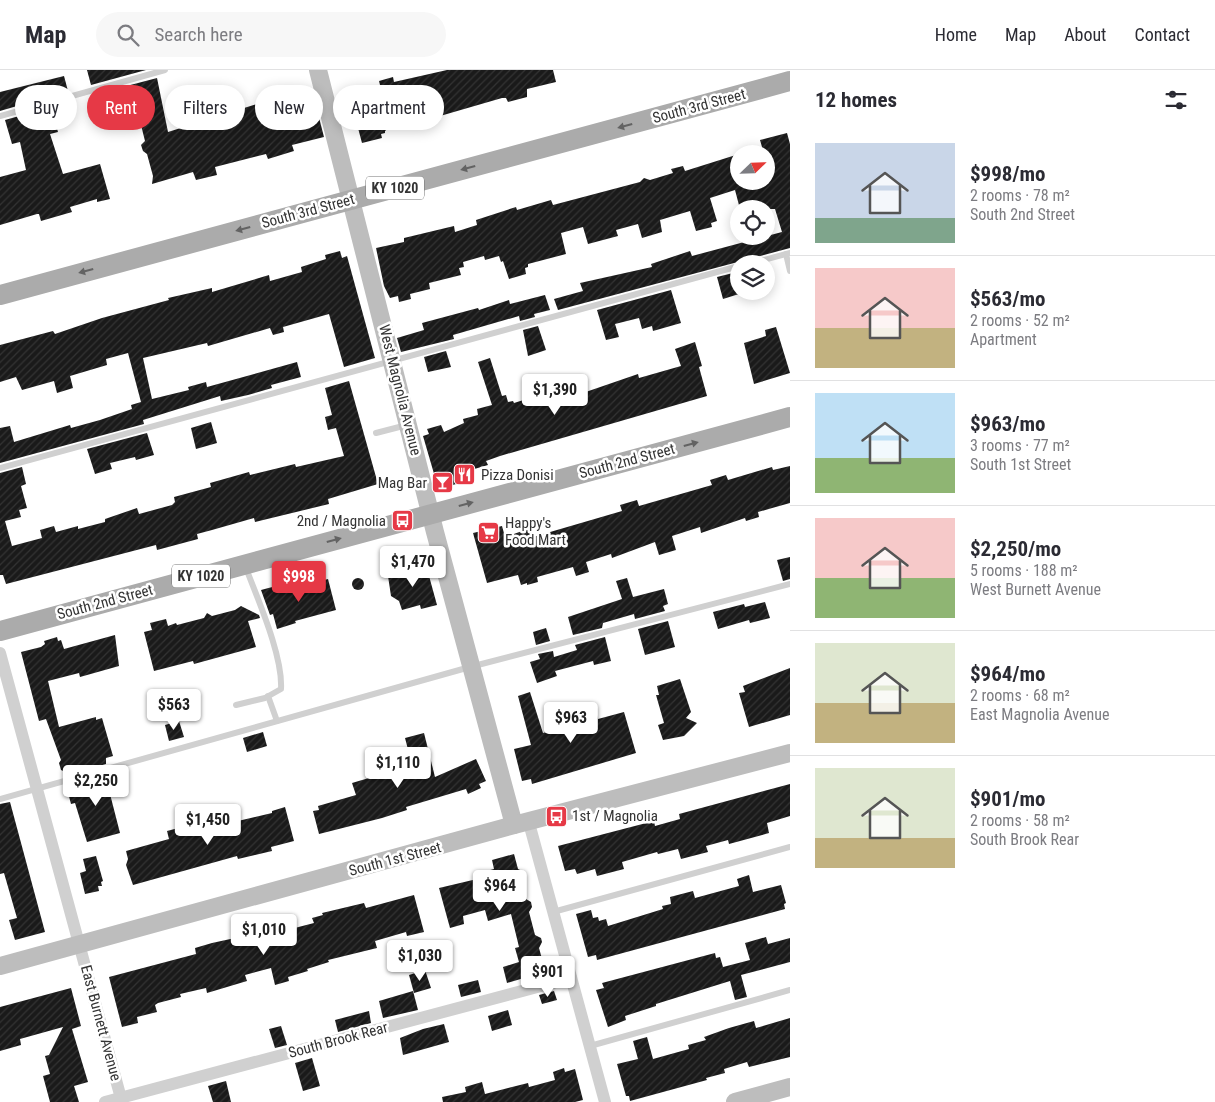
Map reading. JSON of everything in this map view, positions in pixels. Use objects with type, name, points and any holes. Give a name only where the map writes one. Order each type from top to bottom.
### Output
[{"type":"main road","name":"South 3rd Street","points":[[0,295],[790,81]]},
{"type":"main road","name":"South 2nd Street","points":[[0,630],[790,417]]},
{"type":"street","name":"West Magnolia Avenue","points":[[318,70],[470,667],[521,824]]},
{"type":"street","name":"East Burnett Avenue","points":[[0,653],[122,1100]]},
{"type":"street","name":"South 1st Street","points":[[0,966],[790,753]]},
{"type":"street","points":[[521,824],[553,912],[605,1102]]},
{"type":"street","name":"South Brook Rear","points":[[105,1102],[122,1100],[571,978]]},
{"type":"street","points":[[735,1102],[790,1087]]},
{"type":"lane","points":[[0,116],[165,70]]},
{"type":"lane","points":[[775,257],[788,253],[790,271]]},
{"type":"lane","points":[[0,468],[730,268]]},
{"type":"lane","points":[[376,433],[408,424]]},
{"type":"lane","points":[[236,705],[268,696],[281,689],[282,677],[245,564]]},
{"type":"lane","points":[[0,799],[470,667],[790,584]]},
{"type":"lane","points":[[268,696],[277,721]]},
{"type":"lane","points":[[553,912],[790,847]]},
{"type":"lane","points":[[590,1046],[790,990]]},
{"type":"building","points":[[87,70],[146,70],[91,85]]},
{"type":"building","points":[[447,70],[553,70],[556,82],[527,89],[527,97],[508,102],[506,98],[502,98],[444,115],[444,85],[380,85],[379,81],[393,77],[394,82]]},
{"type":"building","points":[[64,76],[66,85],[28,85]]},
{"type":"building","points":[[157,78],[165,117],[165,130],[168,132],[174,130],[245,130],[245,108],[255,105],[255,130],[322,130],[324,137],[292,145],[294,151],[268,159],[266,154],[215,167],[217,175],[196,180],[193,172],[152,184],[153,176],[147,154],[143,151],[141,145],[145,141],[142,130],[155,130],[155,85],[130,85]]},
{"type":"building","points":[[15,88],[15,107],[0,111],[0,92]]},
{"type":"building","points":[[15,117],[15,130],[57,130],[58,132],[50,134],[63,174],[100,164],[110,199],[97,202],[97,199],[70,207],[72,212],[41,221],[39,214],[37,214],[0,225],[0,177],[26,170],[20,142],[12,144],[5,120]]},
{"type":"building","points":[[359,130],[386,130],[385,133],[381,134],[382,138],[362,143]]},
{"type":"building","points":[[787,133],[790,144],[790,248],[764,255],[730,255],[730,264],[558,310],[554,299],[583,291],[580,283],[652,267],[651,264],[690,251],[692,256],[733,245],[775,245],[775,234],[782,232],[775,209],[775,200],[738,200],[735,190],[775,190],[775,145],[761,145],[760,140]]},
{"type":"building","points":[[730,157],[730,190],[735,190],[710,198],[717,221],[711,223],[712,227],[696,231],[690,211],[660,220],[662,232],[642,238],[638,224],[616,230],[618,236],[588,244],[583,227],[561,233],[566,254],[528,264],[528,267],[525,268],[526,274],[509,279],[503,261],[501,262],[499,256],[485,260],[484,256],[463,262],[464,267],[459,268],[461,275],[429,283],[430,289],[410,294],[411,299],[399,302],[398,296],[390,298],[384,286],[376,248],[404,242],[404,238],[454,226],[455,232],[477,225],[476,220],[516,207],[517,210],[551,200],[553,205],[640,182],[644,178],[650,180],[673,173],[671,169],[683,166],[685,171]]},
{"type":"building","points":[[340,251],[342,258],[347,256],[375,358],[344,367],[329,314],[283,327],[284,332],[273,335],[270,328],[208,346],[207,343],[143,358],[152,399],[189,390],[188,387],[206,382],[207,387],[297,362],[301,377],[271,385],[272,388],[248,395],[221,401],[220,396],[143,420],[144,424],[0,463],[0,428],[10,426],[14,442],[70,425],[71,428],[100,420],[132,409],[131,405],[141,402],[128,353],[106,359],[107,365],[70,376],[73,388],[57,393],[54,381],[22,390],[16,377],[0,382],[0,345],[53,331],[55,334],[102,318],[169,300],[168,298],[212,288],[212,292],[269,275],[270,281],[302,272],[301,267],[326,259],[325,255]]},
{"type":"building","points":[[730,274],[730,297],[723,299],[717,277]]},
{"type":"building","points":[[671,290],[681,323],[653,331],[652,326],[642,329],[639,318],[615,324],[619,337],[606,340],[597,310]]},
{"type":"building","points":[[545,295],[550,310],[534,314],[535,317],[520,321],[519,316],[453,335],[454,339],[401,352],[397,338],[424,330],[422,323],[478,308],[479,310],[509,300],[510,304]]},
{"type":"building","points":[[538,326],[546,350],[528,356],[523,330]]},
{"type":"building","points":[[776,327],[790,373],[754,384],[744,343],[766,336],[765,330]]},
{"type":"building","points":[[695,342],[702,366],[699,367],[707,396],[500,456],[486,461],[488,465],[471,470],[474,478],[444,488],[437,484],[423,436],[429,434],[427,429],[441,425],[444,432],[464,423],[463,419],[478,415],[477,409],[492,405],[478,362],[490,358],[502,396],[506,395],[508,402],[513,401],[514,403],[536,396],[537,400],[575,388],[577,395],[638,374],[639,378],[681,366],[675,349]]},
{"type":"building","points":[[446,351],[451,367],[428,372],[424,357]]},
{"type":"building","points":[[349,381],[378,484],[328,499],[329,504],[255,522],[254,518],[197,534],[198,539],[157,550],[156,545],[6,584],[3,575],[0,575],[0,473],[22,467],[26,484],[21,486],[27,508],[19,510],[21,517],[5,521],[12,546],[42,538],[40,530],[54,526],[56,532],[78,526],[78,529],[105,522],[105,519],[137,508],[139,514],[172,505],[175,502],[174,497],[211,487],[210,483],[249,472],[250,475],[295,464],[296,467],[344,456],[336,428],[328,430],[325,417],[332,415],[325,388]]},
{"type":"building","points":[[211,422],[217,443],[196,449],[191,428]]},
{"type":"building","points":[[147,433],[154,455],[136,460],[135,457],[110,463],[112,469],[95,474],[87,449]]},
{"type":"building","points":[[790,466],[790,503],[758,512],[759,517],[746,521],[745,518],[701,533],[700,527],[672,536],[676,550],[659,555],[655,542],[612,558],[611,554],[586,562],[589,572],[576,576],[573,567],[537,577],[538,582],[527,585],[527,583],[521,585],[518,575],[487,583],[473,533],[502,526],[505,537],[531,528],[533,537],[622,511],[620,505],[637,500],[639,506],[712,485],[710,480],[726,475],[728,480],[772,467],[773,470]]},
{"type":"building","points":[[790,557],[790,579],[783,581],[777,560]]},
{"type":"building","points":[[426,565],[437,605],[421,609],[420,605],[402,610],[399,601],[391,596],[388,576]]},
{"type":"building","points":[[356,578],[360,578],[364,584],[360,590],[356,590],[352,586],[352,582]]},
{"type":"building","points":[[627,578],[633,597],[664,589],[668,604],[663,606],[665,611],[635,619],[634,614],[603,623],[602,628],[573,635],[568,617],[622,599],[616,581]]},
{"type":"building","points":[[328,579],[336,610],[295,621],[296,623],[277,629],[273,614],[270,615],[261,590],[276,586],[278,592]]},
{"type":"building","points":[[765,602],[770,618],[750,623],[749,620],[718,629],[713,612],[744,604],[745,607]]},
{"type":"building","points":[[241,606],[259,615],[260,618],[248,621],[256,647],[194,664],[193,661],[154,671],[144,632],[152,630],[150,623],[166,619],[168,626],[176,623],[177,625],[204,618],[207,613],[212,616],[235,610]]},
{"type":"building","points":[[668,621],[675,647],[645,655],[638,629]]},
{"type":"building","points":[[546,628],[550,641],[536,645],[533,632]]},
{"type":"building","points":[[115,635],[119,666],[80,677],[79,673],[48,681],[59,727],[96,717],[96,720],[102,718],[113,756],[106,758],[106,764],[69,774],[61,770],[59,763],[61,760],[46,719],[39,721],[21,652],[41,647],[45,644],[44,641],[57,637],[58,641],[61,640],[64,649]]},
{"type":"building","points":[[605,637],[611,661],[594,665],[593,661],[555,671],[557,676],[537,683],[530,662],[540,659],[538,654],[553,651],[554,657],[577,650],[575,645]]},
{"type":"building","points":[[790,668],[790,715],[749,727],[739,693],[745,692],[743,686]]},
{"type":"building","points":[[680,679],[691,712],[686,718],[697,723],[684,736],[663,740],[658,725],[664,723],[656,695],[659,695],[657,686]]},
{"type":"building","points":[[530,692],[543,733],[577,723],[575,717],[596,711],[598,719],[624,712],[636,753],[532,784],[531,779],[522,781],[514,749],[531,745],[518,696]]},
{"type":"building","points":[[179,721],[184,737],[169,741],[165,725]]},
{"type":"building","points":[[263,732],[267,746],[247,752],[243,738]]},
{"type":"building","points":[[424,733],[435,777],[476,759],[486,781],[479,784],[481,788],[468,794],[466,789],[406,807],[407,810],[382,818],[319,834],[313,811],[319,810],[318,806],[356,795],[352,783],[379,775],[378,771],[411,761],[405,738]]},
{"type":"building","points":[[109,774],[115,793],[110,794],[120,833],[87,842],[75,803],[71,804],[67,789],[86,784],[81,781]]},
{"type":"building","points":[[790,784],[790,816],[767,823],[769,833],[729,844],[728,840],[706,846],[708,852],[681,859],[678,849],[658,854],[657,852],[622,862],[624,869],[597,876],[595,869],[577,874],[575,869],[565,871],[558,846],[654,821],[655,826],[680,819],[679,814]]},
{"type":"building","points":[[10,802],[45,932],[15,940],[9,920],[17,918],[4,873],[0,874],[0,804]]},
{"type":"building","points":[[285,807],[294,841],[271,847],[272,851],[238,859],[237,856],[133,885],[126,865],[128,859],[126,851],[169,839],[167,831],[206,822],[208,828],[272,813],[272,811]]},
{"type":"building","points":[[514,854],[518,869],[522,871],[524,876],[521,880],[526,899],[531,902],[532,907],[529,912],[535,935],[541,938],[542,942],[539,948],[544,966],[549,969],[550,973],[525,982],[524,978],[507,983],[503,967],[519,962],[515,948],[519,947],[511,914],[488,921],[485,910],[463,916],[464,924],[450,928],[439,888],[477,879],[475,874],[494,869],[492,860]]},
{"type":"building","points":[[96,856],[103,881],[101,882],[102,886],[98,886],[99,891],[85,894],[80,873],[86,871],[83,859]]},
{"type":"building","points":[[749,875],[753,892],[781,885],[786,903],[784,904],[785,909],[597,960],[596,955],[588,957],[576,914],[591,910],[593,918],[598,917],[599,921],[606,919],[608,926],[663,909],[662,906],[671,904],[670,897],[693,891],[695,898],[739,886],[737,879]]},
{"type":"building","points":[[414,895],[424,932],[407,936],[406,932],[375,941],[377,948],[328,960],[329,962],[307,969],[308,971],[288,977],[289,981],[275,985],[271,968],[245,975],[247,981],[207,993],[206,988],[180,994],[181,997],[155,1005],[157,1012],[137,1017],[138,1023],[122,1027],[109,977],[196,954],[195,948],[212,943],[235,938],[236,943],[314,923],[312,918],[323,915],[322,913],[364,903],[366,908]]},
{"type":"building","points":[[766,937],[768,944],[790,938],[790,962],[741,975],[747,997],[735,1000],[730,981],[656,1004],[656,1006],[625,1016],[626,1020],[608,1027],[596,990],[604,988],[602,983],[715,953],[716,958],[720,957],[723,967],[750,960],[745,943]]},
{"type":"building","points":[[425,970],[431,988],[414,993],[409,975]]},
{"type":"building","points":[[478,980],[481,992],[461,997],[458,985]]},
{"type":"building","points":[[71,988],[81,1026],[72,1029],[88,1082],[74,1086],[79,1102],[50,1102],[43,1076],[50,1074],[45,1056],[49,1055],[63,1027],[20,1039],[21,1045],[0,1051],[0,1007]]},
{"type":"building","points":[[413,991],[418,1010],[383,1018],[379,1001]]},
{"type":"building","points":[[554,991],[557,1000],[542,1004],[539,995]]},
{"type":"building","points":[[508,1010],[512,1025],[492,1031],[488,1016]]},
{"type":"building","points":[[369,1011],[371,1023],[338,1032],[335,1020]]},
{"type":"building","points":[[790,1018],[790,1057],[749,1067],[747,1062],[724,1069],[725,1073],[706,1078],[707,1080],[630,1101],[629,1096],[626,1096],[617,1064],[638,1059],[633,1041],[647,1037],[653,1059],[689,1049],[688,1045],[706,1040],[704,1037],[729,1028],[754,1021],[756,1028]]},
{"type":"building","points":[[444,1024],[449,1042],[403,1055],[400,1038],[423,1029]]},
{"type":"building","points":[[281,1026],[287,1045],[275,1048],[269,1029]]},
{"type":"building","points":[[312,1058],[320,1086],[303,1091],[295,1063]]},
{"type":"building","points":[[564,1068],[565,1072],[575,1069],[583,1100],[575,1102],[443,1102],[442,1097],[466,1092],[465,1087],[482,1082],[485,1094],[528,1083],[529,1087],[555,1080],[553,1072]]},
{"type":"building","points":[[226,1081],[231,1102],[213,1102],[208,1086]]},
{"type":"place","name":"Pizza Donisi","points":[[465,475]]},
{"type":"place","name":"Mag Bar","points":[[443,483]]},
{"type":"place","name":"2nd / Magnolia","points":[[402,521]]},
{"type":"place","name":"Happy's Food Mart","points":[[489,532]]},
{"type":"place","name":"1st / Magnolia","points":[[556,816]]}]
